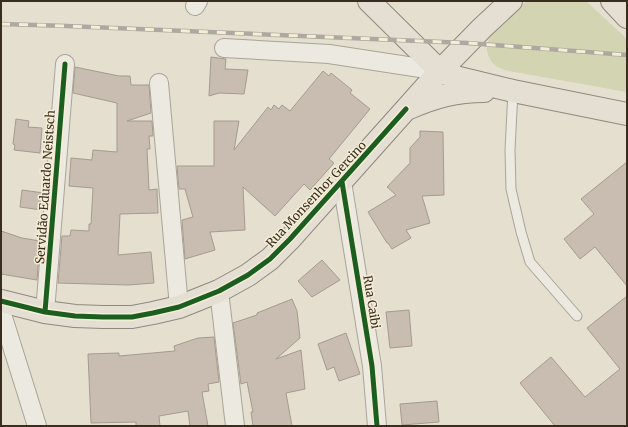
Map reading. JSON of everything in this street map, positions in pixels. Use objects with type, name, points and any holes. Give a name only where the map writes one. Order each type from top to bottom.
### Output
[{"type":"main road","points":[[369,1],[440,71],[455,77],[513,92],[627,114]]},
{"type":"main road","name":"Rua Monsenhor Gercino","points":[[1,301],[45,312],[103,317],[132,317],[179,307],[219,291],[248,275],[270,259],[290,239],[440,71],[511,1]]},
{"type":"main road","points":[[612,1],[627,17]]},
{"type":"main road","points":[[406,109],[433,98],[457,92],[513,92]]},
{"type":"street","points":[[224,48],[329,54],[440,71]]},
{"type":"street","name":"Servidão Eduardo Neistsch","points":[[45,312],[65,64]]},
{"type":"street","points":[[159,83],[179,307]]},
{"type":"street","name":"Rua Caibi","points":[[342,182],[372,366],[378,426]]},
{"type":"street","points":[[219,291],[235,426]]},
{"type":"street","points":[[1,311],[37,426]]},
{"type":"lane","points":[[513,92],[510,150],[511,189],[521,232],[530,262],[577,316]]},
{"type":"green space","points":[[527,1],[586,1],[627,39],[627,92],[509,71],[495,65],[489,57],[487,51],[487,44],[490,37],[505,20]]},
{"type":"building","points":[[211,57],[226,59],[225,69],[248,70],[244,94],[219,93],[209,96]]},
{"type":"building","points":[[75,67],[119,76],[130,76],[131,85],[149,85],[151,113],[127,121],[152,121],[153,136],[149,136],[150,149],[147,149],[149,190],[157,189],[158,213],[120,214],[118,255],[151,252],[154,283],[128,285],[58,283],[62,236],[70,236],[71,230],[89,231],[89,224],[91,224],[93,188],[69,186],[71,158],[92,160],[93,150],[117,152],[117,103],[73,93]]},
{"type":"building","points":[[323,71],[329,76],[331,73],[352,90],[350,93],[370,109],[329,159],[334,163],[310,190],[304,184],[275,216],[243,187],[245,230],[210,232],[215,250],[185,259],[182,220],[193,217],[185,189],[179,189],[177,166],[214,166],[214,121],[239,121],[234,150],[268,107],[271,110],[274,105],[279,109],[282,105],[290,111]]},
{"type":"building","points":[[16,119],[29,121],[28,127],[42,128],[40,153],[14,150],[15,145],[13,144]]},
{"type":"building","points":[[420,131],[443,132],[444,195],[422,196],[430,223],[406,230],[411,238],[392,249],[368,212],[396,195],[387,187],[410,163],[410,148],[420,137]]},
{"type":"building","points":[[627,162],[627,286],[595,247],[580,259],[564,239],[594,214],[581,199]]},
{"type":"building","points":[[22,190],[44,193],[42,210],[20,207]]},
{"type":"building","points":[[1,231],[22,238],[40,241],[37,280],[1,274]]},
{"type":"building","points":[[322,260],[340,280],[312,297],[298,281]]},
{"type":"building","points":[[627,296],[627,426],[555,426],[520,383],[551,357],[585,397],[620,369],[587,328]]},
{"type":"building","points":[[292,299],[297,311],[300,338],[276,359],[301,350],[305,389],[286,393],[292,426],[253,426],[251,412],[253,412],[247,382],[241,384],[233,323],[257,315],[257,313]]},
{"type":"building","points":[[409,310],[412,346],[390,348],[386,312]]},
{"type":"building","points":[[346,333],[360,374],[339,381],[334,367],[327,370],[318,344]]},
{"type":"building","points":[[214,337],[219,382],[208,384],[209,391],[202,392],[208,426],[190,426],[188,411],[159,416],[160,426],[136,426],[136,422],[91,423],[88,354],[119,353],[119,356],[175,351],[174,346],[198,338]]},
{"type":"building","points":[[437,401],[439,422],[402,425],[400,404]]},
{"type":"railway","points":[[1,24],[467,43],[627,55]]},
{"type":"cycle path","points":[[45,312],[65,64]]},
{"type":"cycle path","points":[[1,301],[45,312],[75,316],[132,317],[179,307],[219,291],[248,275],[270,259],[290,239],[406,109]]},
{"type":"cycle path","points":[[342,182],[372,366],[377,426]]}]
